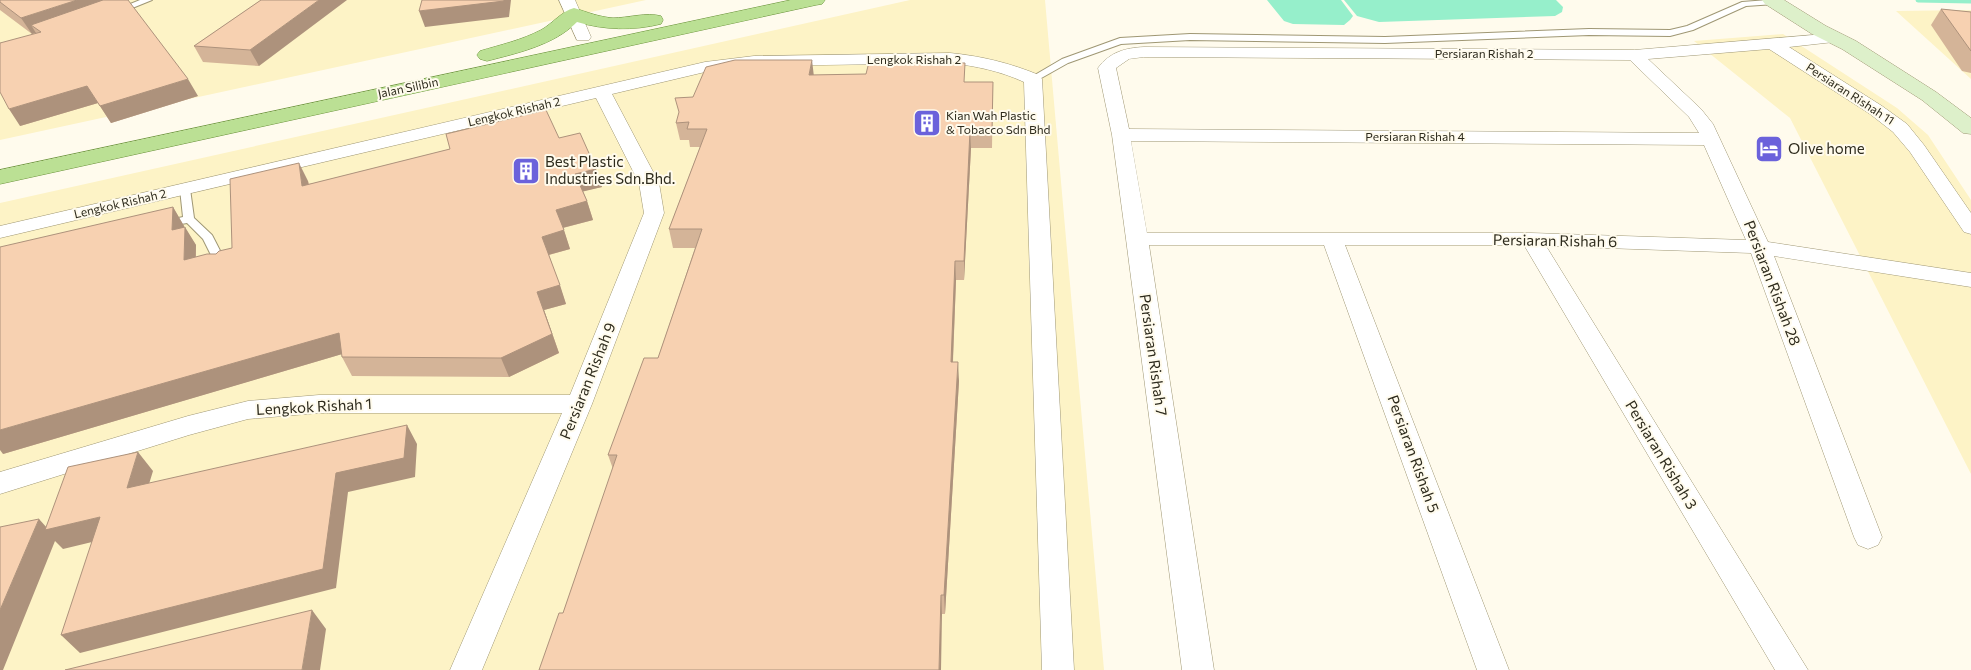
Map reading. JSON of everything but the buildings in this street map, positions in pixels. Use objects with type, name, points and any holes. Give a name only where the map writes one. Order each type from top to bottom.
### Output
[{"type":"main road","name":"Jalan Silibin","points":[[0,177],[422,79],[583,37],[678,18],[816,0]]},
{"type":"main road","points":[[1776,1],[1819,30],[1837,38],[1929,96],[1971,128]]},
{"type":"main road","name":"Jalan Silibin","points":[[0,164],[422,79],[759,6]]},
{"type":"main road","points":[[583,37],[591,41],[606,41],[759,6]]},
{"type":"main road","points":[[422,79],[536,40],[564,26],[571,7],[592,22],[609,24],[678,18]]},
{"type":"street","points":[[571,7],[583,37]]},
{"type":"street","name":"Persiaran Rishah 2","points":[[1129,53],[1634,55],[1837,38]]},
{"type":"street","name":"Persiaran Rishah 11","points":[[1771,43],[1876,110],[1900,128],[1917,149],[1971,228]]},
{"type":"street","name":"Persiaran Rishah 7","points":[[1129,53],[1111,61],[1107,68],[1121,135],[1137,239],[1198,670]]},
{"type":"street","name":"Persiaran Rishah 28","points":[[1634,55],[1695,113],[1704,124],[1760,247],[1868,537]]},
{"type":"street","name":"Lengkok Rishah 2","points":[[0,232],[704,68],[754,61],[950,58],[982,61],[1009,68],[1033,79]]},
{"type":"street","points":[[1033,79],[1058,670]]},
{"type":"street","name":"Persiaran Rishah 9","points":[[466,670],[579,404],[654,213],[649,183],[602,91]]},
{"type":"street","name":"Persiaran Rishah 4","points":[[1121,135],[1710,139]]},
{"type":"street","name":"Persiaran Rishah 6","points":[[1137,239],[1531,240],[1760,247],[1971,280]]},
{"type":"street","name":"Persiaran Rishah 5","points":[[1332,239],[1493,670]]},
{"type":"street","name":"Persiaran Rishah 3","points":[[1531,240],[1792,670]]},
{"type":"street","name":"Lengkok Rishah 1","points":[[0,483],[188,426],[248,410],[319,404],[579,404]]},
{"type":"lane","points":[[106,15],[148,0]]},
{"type":"lane","points":[[1033,79],[1065,61],[1120,41],[1190,37],[1385,40],[1589,32],[1670,33],[1690,28],[1745,4],[1776,1]]},
{"type":"lane","points":[[184,189],[189,218],[208,237],[223,268]]},
{"type":"lane","points":[[151,227],[189,218]]},
{"type":"shaded area","points":[[0,0],[646,0],[0,140]]},
{"type":"shaded area","points":[[910,0],[1045,0],[1104,670],[0,670],[0,203]]},
{"type":"shaded area","points":[[1267,0],[1341,0],[1353,16],[1344,25],[1293,24],[1284,21]]},
{"type":"shaded area","points":[[1344,0],[1556,0],[1563,7],[1562,12],[1555,16],[1379,22],[1357,16]]},
{"type":"shaded area","points":[[1971,10],[1971,79],[1896,11]]},
{"type":"shaded area","points":[[1783,34],[1897,108],[1928,135],[1971,200],[1971,474],[1790,118],[1694,41]]},
{"type":"waterway","points":[[1918,0],[1971,1]]},
{"type":"place","name":"Kian Wah Plastic & Tobacco Sdn Bhd","points":[[927,123]]},
{"type":"place","name":"Olive home","points":[[1769,149]]},
{"type":"place","name":"Best Plastic Industries Sdn.Bhd.","points":[[526,171]]}]
